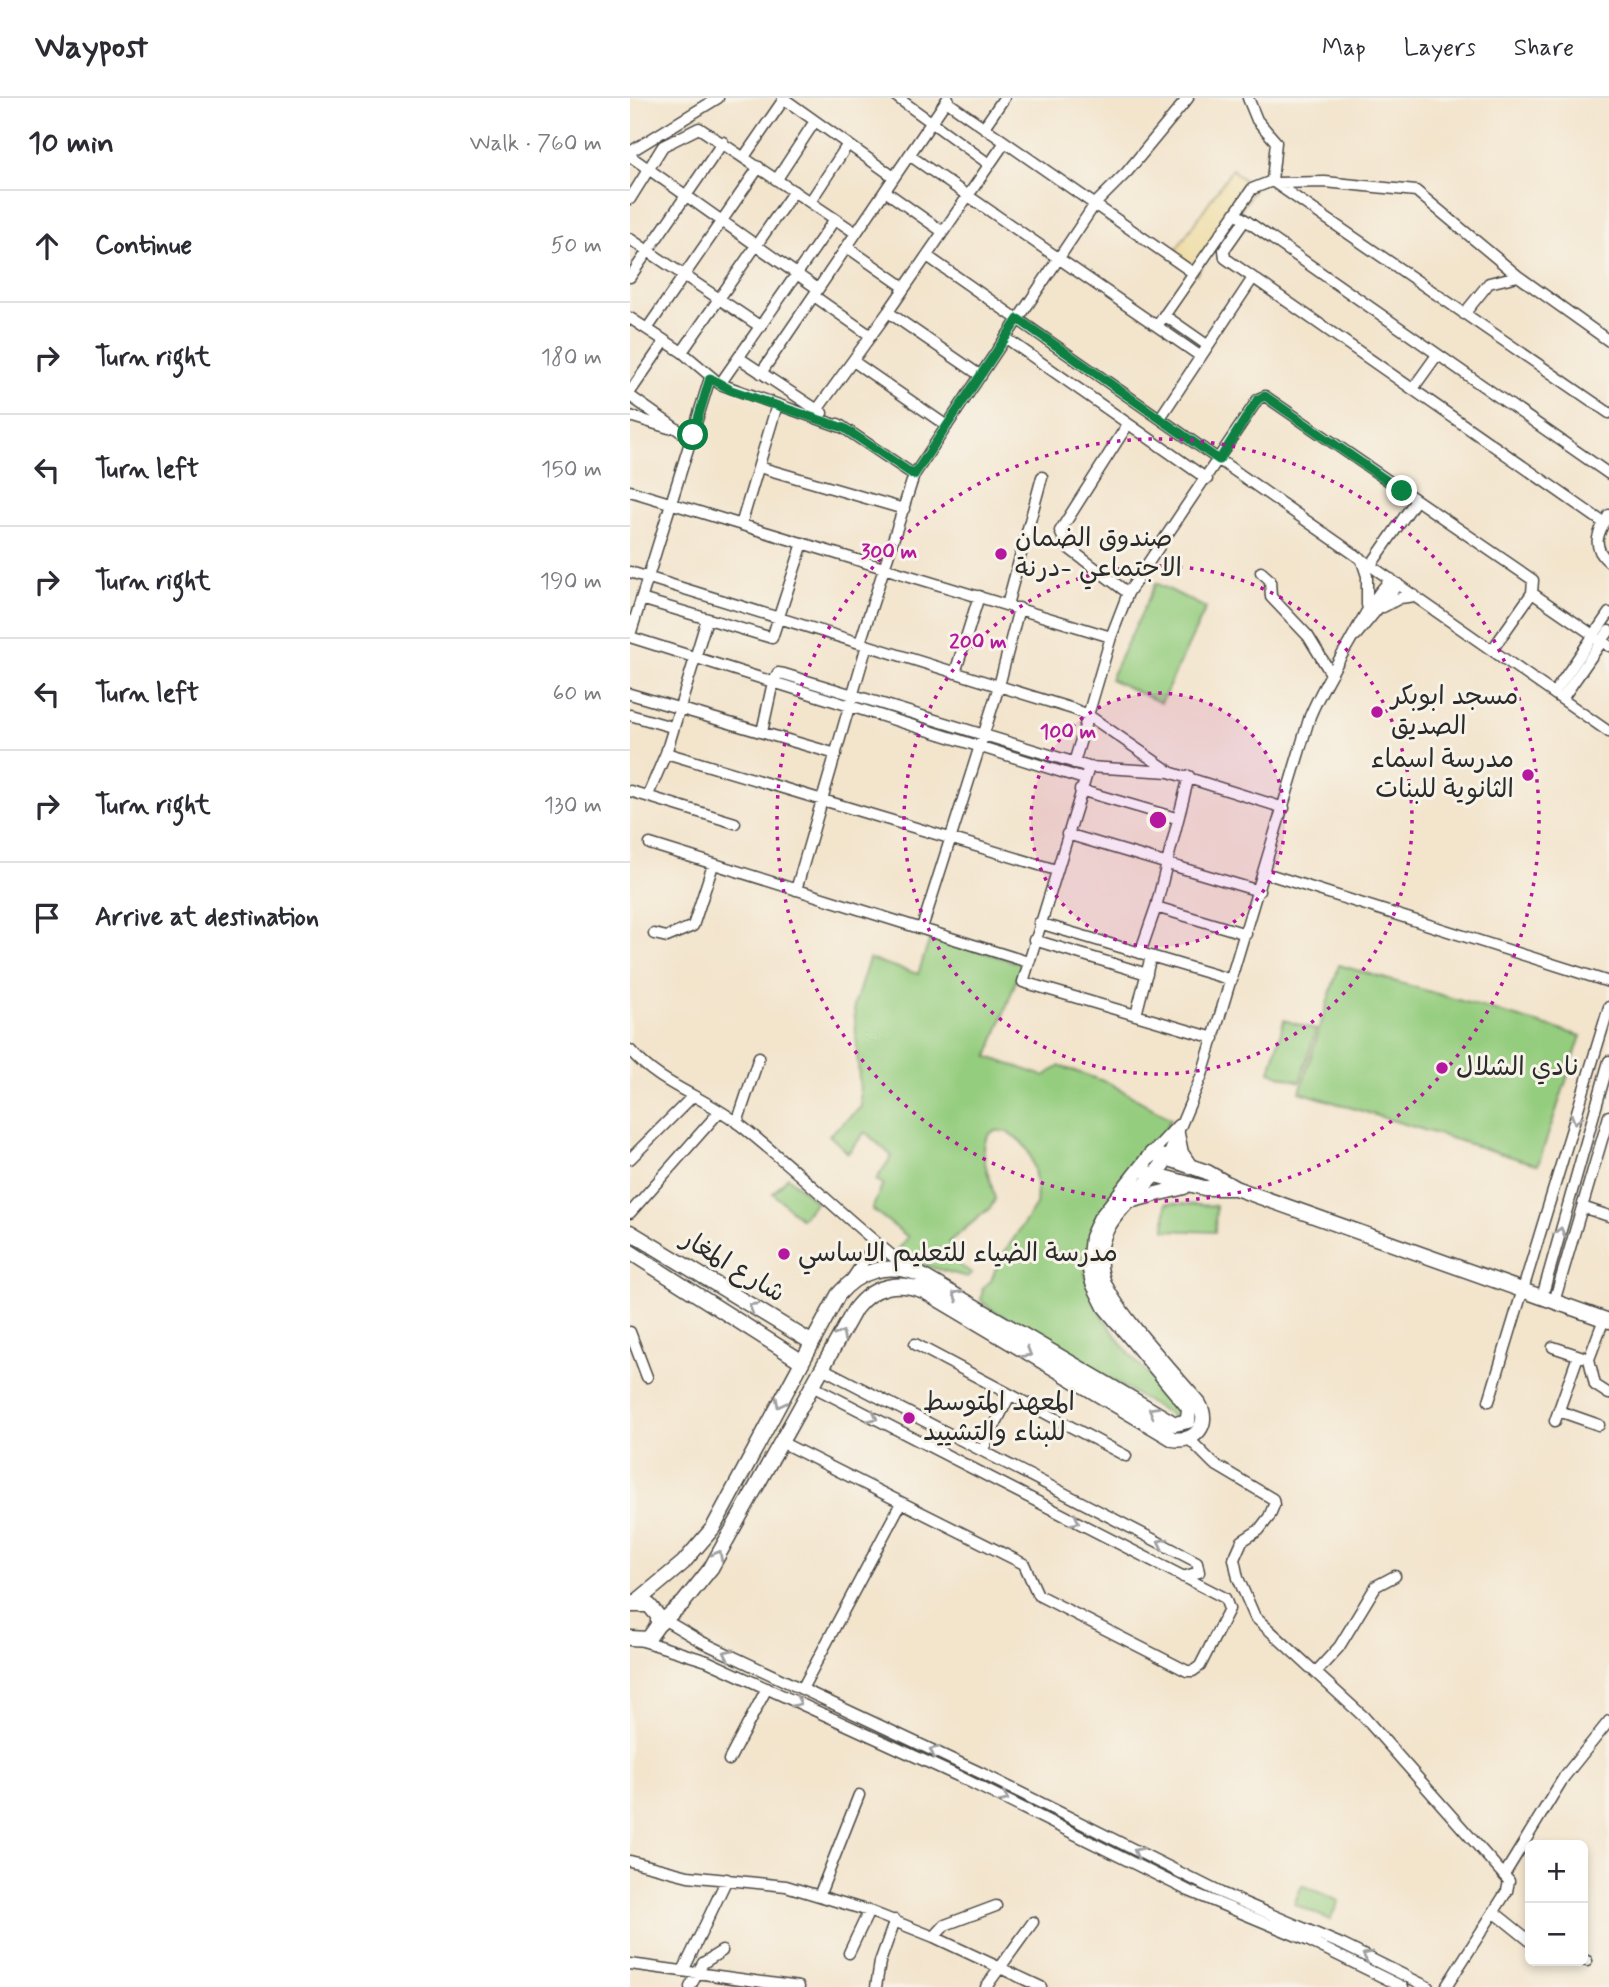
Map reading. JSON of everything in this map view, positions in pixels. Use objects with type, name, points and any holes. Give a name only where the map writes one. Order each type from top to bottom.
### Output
[{"type":"main road","points":[[1179,1129],[1181,1153],[1189,1165]]},
{"type":"main road","points":[[633,1604],[683,1563],[720,1516],[838,1295],[849,1283],[879,1269],[912,1271],[1175,1424],[1185,1423],[1190,1415],[1189,1408],[1105,1307],[1090,1275],[1090,1247],[1095,1228],[1105,1210],[1153,1153],[1168,1156],[1235,1188],[1607,1320]]},
{"type":"main road","points":[[634,1641],[655,1633],[660,1620],[703,1580],[822,1368],[864,1299],[888,1286],[910,1286],[924,1291],[1169,1437],[1189,1439],[1203,1424],[1202,1409],[1113,1301],[1102,1277],[1099,1259],[1105,1233],[1168,1156]]},
{"type":"main road","points":[[1141,1167],[1153,1177],[1215,1189],[1235,1188]]},
{"type":"main road","points":[[1128,1202],[1158,1192],[1194,1185]]},
{"type":"main road","name":"شارع المغار","points":[[630,1232],[811,1342]]},
{"type":"main road","points":[[636,1255],[650,1245]]},
{"type":"main road","name":"شارع المغار","points":[[636,1255],[801,1362]]},
{"type":"main road","points":[[683,1563],[678,1580],[680,1585],[688,1587],[703,1580]]},
{"type":"main road","points":[[633,1604],[649,1605],[660,1620]]},
{"type":"street","points":[[718,98],[630,154],[797,274],[871,335]]},
{"type":"street","points":[[744,157],[783,98],[894,177]]},
{"type":"street","points":[[898,98],[989,164]]},
{"type":"street","points":[[984,127],[1004,98]]},
{"type":"street","points":[[796,890],[852,701],[885,568],[914,475],[1095,204],[1127,172],[1188,98]]},
{"type":"street","points":[[1240,98],[1276,142],[1275,182]]},
{"type":"street","points":[[1248,98],[1254,116]]},
{"type":"street","points":[[761,373],[947,99],[1192,272]]},
{"type":"street","points":[[777,179],[815,121]]},
{"type":"street","points":[[630,199],[663,146],[699,128],[856,233]]},
{"type":"street","points":[[630,277],[723,142]]},
{"type":"street","points":[[817,410],[1005,142]]},
{"type":"street","points":[[810,202],[848,144]]},
{"type":"street","points":[[909,155],[1200,356]]},
{"type":"street","points":[[647,329],[759,167]]},
{"type":"street","points":[[1275,182],[1609,412]]},
{"type":"street","points":[[1157,326],[1252,189],[1275,182],[1325,182],[1416,191],[1518,276],[1609,341]]},
{"type":"street","points":[[682,352],[794,191]]},
{"type":"street","points":[[885,191],[943,232]]},
{"type":"street","points":[[1235,213],[1609,474]]},
{"type":"street","points":[[773,682],[695,660],[630,636],[693,435],[715,381],[738,358],[761,327],[835,219]]},
{"type":"street","points":[[1245,220],[1223,255],[1252,278],[1606,519],[1596,545],[1609,562]]},
{"type":"street","points":[[630,239],[761,327]]},
{"type":"street","points":[[847,247],[904,287]]},
{"type":"street","points":[[927,256],[1609,732]]},
{"type":"street","points":[[1464,314],[1489,283],[1518,276]]},
{"type":"street","points":[[1160,418],[1252,278]]},
{"type":"street","points":[[888,312],[981,376]]},
{"type":"street","points":[[1164,315],[1207,345]]},
{"type":"street","points":[[630,318],[682,352],[715,381],[844,428]]},
{"type":"street","points":[[1006,338],[1207,479]]},
{"type":"street","points":[[665,341],[630,394],[681,432]]},
{"type":"street","points":[[1414,387],[1437,355]]},
{"type":"street","points":[[738,358],[914,475]]},
{"type":"street","points":[[853,361],[947,426]]},
{"type":"street","points":[[1074,763],[1111,637],[1128,593],[1207,479],[1258,399],[1265,396],[1534,580],[1532,593],[1492,650]]},
{"type":"street","points":[[741,525],[777,405]]},
{"type":"street","points":[[630,416],[693,435]]},
{"type":"street","points":[[1128,424],[1060,531],[1067,547],[1128,593]]},
{"type":"street","points":[[759,467],[904,509]]},
{"type":"street","points":[[1007,605],[1042,477]]},
{"type":"street","points":[[630,491],[1111,637]]},
{"type":"street","points":[[1371,565],[1416,500]]},
{"type":"street","points":[[641,599],[769,638],[775,635],[803,543]]},
{"type":"street","points":[[1361,558],[1367,576],[1371,609]]},
{"type":"street","points":[[630,572],[1088,715],[1169,772]]},
{"type":"street","points":[[1261,572],[1270,580],[1271,597],[1308,636],[1329,672]]},
{"type":"street","points":[[1168,1156],[1202,1075],[1214,1038],[1310,716],[1329,672],[1371,609],[1394,582]]},
{"type":"street","points":[[1532,593],[1603,638]]},
{"type":"street","points":[[956,673],[979,596]]},
{"type":"street","points":[[1371,609],[1415,596]]},
{"type":"street","points":[[922,928],[999,686],[1019,608]]},
{"type":"street","points":[[1558,696],[1603,638],[1609,613]]},
{"type":"street","points":[[648,795],[666,753],[707,619]]},
{"type":"street","points":[[762,733],[773,682],[778,673],[852,701],[981,739],[1089,767],[1169,772],[1189,776],[1284,808]]},
{"type":"street","points":[[630,694],[836,754]]},
{"type":"street","points":[[630,715],[672,727]]},
{"type":"street","points":[[981,739],[1082,785],[1176,818]]},
{"type":"street","points":[[666,753],[1056,870]]},
{"type":"street","points":[[1089,767],[1023,982],[1214,1038]]},
{"type":"street","points":[[1136,1015],[1147,974],[1146,954],[1165,863],[1189,776]]},
{"type":"street","points":[[630,791],[735,823]]},
{"type":"street","points":[[1067,834],[1259,891]]},
{"type":"street","points":[[650,844],[1028,962]]},
{"type":"street","points":[[654,934],[667,937],[693,926],[713,865]]},
{"type":"street","points":[[1265,873],[1609,982]]},
{"type":"street","points":[[1156,907],[1246,934]]},
{"type":"street","points":[[1039,923],[1232,980]]},
{"type":"street","points":[[1034,940],[1147,974]]},
{"type":"street","points":[[1489,1401],[1609,1007]]},
{"type":"street","points":[[630,1050],[645,1068],[737,1123],[872,1240],[912,1271]]},
{"type":"street","points":[[737,1123],[759,1057]]},
{"type":"street","points":[[1548,1299],[1585,1141],[1609,1061]]},
{"type":"street","points":[[630,1159],[693,1096]]},
{"type":"street","points":[[630,1213],[720,1111]]},
{"type":"street","points":[[1548,1299],[1604,1147],[1609,1116]]},
{"type":"street","points":[[1153,1153],[1179,1129]]},
{"type":"street","points":[[1585,1141],[1604,1147]]},
{"type":"street","points":[[1582,1207],[1609,1216]]},
{"type":"street","points":[[849,1283],[870,1252],[872,1240]]},
{"type":"street","points":[[1599,1425],[1557,1416],[1583,1357],[1607,1320]]},
{"type":"street","points":[[630,1332],[648,1377]]},
{"type":"street","points":[[915,1344],[1126,1456]]},
{"type":"street","points":[[1553,1347],[1583,1357],[1595,1385],[1609,1394]]},
{"type":"street","points":[[822,1368],[1195,1560],[1199,1565],[1203,1587]]},
{"type":"street","points":[[781,1443],[1024,1564],[1038,1595],[1190,1672],[1198,1668],[1229,1606],[1225,1598],[813,1386]]},
{"type":"street","points":[[982,1451],[1010,1395]]},
{"type":"street","points":[[1189,1439],[1214,1464],[1273,1499],[1274,1505],[1269,1517],[1259,1530],[1242,1541],[1234,1559],[1234,1568],[1259,1624],[1316,1672],[1406,1761],[1476,1847],[1504,1875],[1509,1888],[1446,1987]]},
{"type":"street","points":[[802,1689],[901,1503]]},
{"type":"street","points":[[1183,1577],[1199,1572]]},
{"type":"street","points":[[1316,1672],[1339,1647],[1376,1586],[1395,1576]]},
{"type":"street","points":[[660,1620],[994,1779],[1220,1894],[1343,1945],[1428,1987]]},
{"type":"street","points":[[680,1650],[679,1640],[688,1634]]},
{"type":"street","points":[[634,1641],[680,1650],[766,1688],[981,1787],[1189,1891],[1309,1941],[1403,1987]]},
{"type":"street","points":[[729,1760],[766,1688]]},
{"type":"street","points":[[1504,1875],[1564,1777],[1609,1721]]},
{"type":"street","points":[[819,1896],[859,1795]]},
{"type":"street","points":[[630,1861],[688,1875],[778,1885],[869,1911],[934,1937],[1041,1987]]},
{"type":"street","points":[[683,1971],[727,1879]]},
{"type":"street","points":[[934,1937],[946,1925],[996,1906]]},
{"type":"street","points":[[849,1953],[869,1911]]},
{"type":"street","points":[[1494,1912],[1525,1937]]},
{"type":"street","points":[[876,1987],[880,1962],[895,1920]]},
{"type":"street","points":[[986,1987],[1033,1922]]},
{"type":"street","points":[[690,1987],[703,1963],[722,1951]]},
{"type":"street","points":[[630,1964],[742,1982],[799,1987]]},
{"type":"green space","points":[[1156,583],[1206,608],[1161,703],[1110,679]]},
{"type":"green space","points":[[931,936],[1022,964],[988,1057],[1044,1076],[1060,1066],[1109,1083],[1171,1119],[1085,1273],[1090,1291],[1111,1329],[1141,1367],[1186,1413],[1182,1422],[988,1307],[981,1300],[983,1287],[991,1281],[998,1262],[1036,1205],[1032,1163],[1028,1151],[1016,1138],[1002,1131],[989,1134],[985,1141],[984,1157],[995,1199],[991,1207],[949,1242],[956,1251],[956,1263],[972,1273],[967,1277],[908,1261],[898,1250],[908,1237],[872,1209],[883,1184],[876,1180],[892,1156],[865,1132],[848,1153],[829,1135],[861,1107],[854,1006],[869,959],[918,974]]},
{"type":"green space","name":"نادي الشلال","points":[[1339,965],[1581,1036],[1538,1165],[1300,1092]]},
{"type":"green space","points":[[1284,1020],[1316,1030],[1300,1082],[1270,1072]]},
{"type":"green space","points":[[788,1177],[816,1202],[801,1219],[773,1193]]},
{"type":"green space","points":[[1166,1203],[1216,1206],[1215,1232],[1165,1230]]},
{"type":"green space","points":[[1302,1885],[1339,1901],[1330,1920],[1294,1904]]},
{"type":"sand","points":[[1232,169],[1254,190],[1196,274],[1171,257]]},
{"type":"place","name":"صندوق الضمان الاجتماعي -درنة","points":[[1001,554]]},
{"type":"place","name":"مسجد ابوبكر الصديق","points":[[1377,712]]},
{"type":"place","name":"مدرسة اسماء الثانوية للبنات","points":[[1528,775]]},
{"type":"place","name":"نادي الشلال","points":[[1442,1068]]},
{"type":"place","name":"مدرسة الضياء للتعليم الاساسي","points":[[784,1254]]},
{"type":"place","name":"المعهد المتوسط للبناء والتشييد","points":[[909,1418]]},
{"type":"route","points":[[693,435],[710,378],[731,390],[844,428],[914,475],[1018,319],[1219,460],[1258,399],[1265,396],[1402,491]]}]
